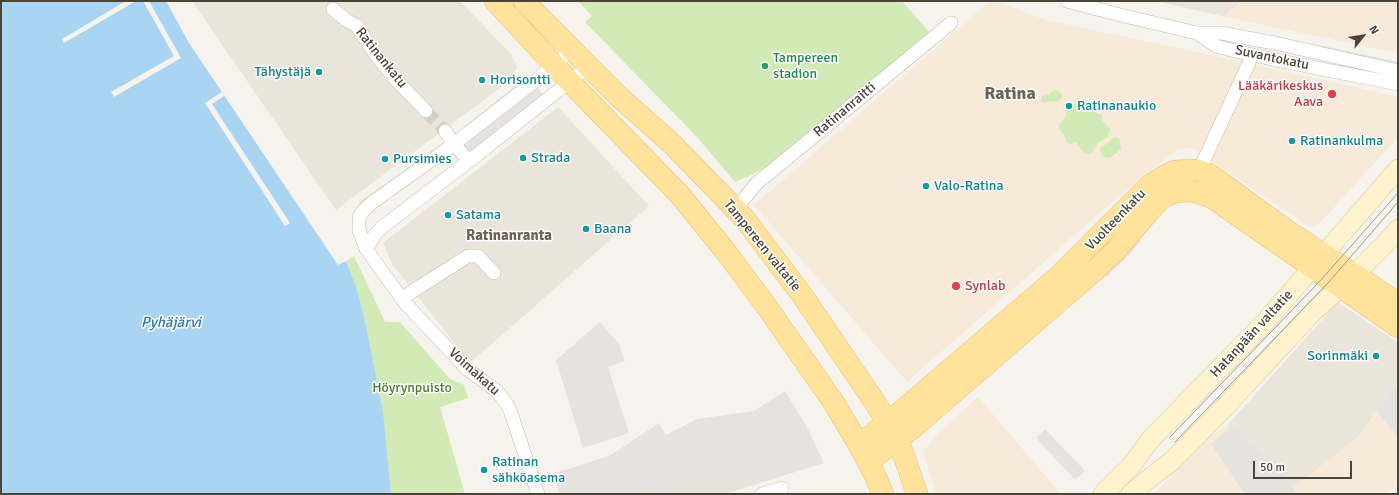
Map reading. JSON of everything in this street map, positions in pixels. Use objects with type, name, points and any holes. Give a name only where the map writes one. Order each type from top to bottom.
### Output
[{"type":"main road","points":[[494,1],[554,66],[680,195],[721,246],[794,345],[834,403],[864,453],[882,494]]},
{"type":"main road","name":"Tampereen valtatie","points":[[524,1],[588,67],[672,144],[744,218],[802,295],[874,401],[897,441],[917,494]]},
{"type":"main road","name":"Hatanpään valtatie","points":[[1102,494],[1132,465],[1150,440],[1265,322],[1398,169]]},
{"type":"main road","name":"Vuolteenkatu","points":[[864,453],[887,422],[1060,275],[1149,186],[1174,171],[1197,170],[1209,174],[1281,226],[1319,261],[1341,288],[1398,327]]},
{"type":"main road","name":"Vuolteenkatu","points":[[864,453],[897,441],[915,426],[1093,272],[1116,250],[1153,207],[1161,199],[1170,194],[1187,191],[1210,197],[1319,261],[1355,274],[1398,303]]},
{"type":"main road","points":[[1131,494],[1172,461],[1225,407],[1313,312],[1341,288],[1398,229]]},
{"type":"street","name":"Suvantokatu","points":[[1067,1],[1197,33],[1220,33],[1279,44],[1398,71]]},
{"type":"street","name":"Ratinankatu","points":[[333,9],[346,20],[357,26],[375,54],[398,82],[426,111]]},
{"type":"street","name":"Ratinanraitti","points":[[743,200],[756,184],[951,23]]},
{"type":"street","name":"Suvantokatu","points":[[1197,33],[1216,46],[1276,60],[1398,84]]},
{"type":"street","name":"Voimakatu","points":[[538,494],[510,410],[502,397],[491,386],[468,370],[402,298],[366,249],[359,230],[359,221],[360,215],[364,210],[454,144],[554,66],[571,50]]},
{"type":"street","points":[[1203,162],[1249,63]]},
{"type":"street","points":[[366,249],[381,228],[588,67]]},
{"type":"street","points":[[445,131],[469,161]]},
{"type":"street","points":[[402,298],[468,256],[478,256],[494,273]]},
{"type":"street","points":[[762,494],[782,488]]},
{"type":"shaded area","points":[[192,1],[460,1],[511,54],[517,67],[512,79],[336,210]]},
{"type":"shaded area","points":[[990,1],[995,1],[1046,20],[1249,63],[1398,97],[1398,137],[1318,225],[1310,227],[1192,148],[1178,149],[1104,209],[907,382],[754,205]]},
{"type":"shaded area","points":[[1156,1],[1242,1],[1227,13],[1225,17]]},
{"type":"shaded area","points":[[1242,1],[1398,1],[1398,53],[1225,17],[1227,13]]},
{"type":"shaded area","points":[[1314,44],[1398,62],[1398,67],[1323,52]]},
{"type":"shaded area","points":[[527,74],[550,104],[390,229],[389,222],[468,161],[454,144],[364,210],[359,202],[445,142],[520,82]]},
{"type":"shaded area","points":[[558,107],[649,206],[470,363],[393,265],[383,243]]},
{"type":"shaded area","points":[[1136,237],[1141,241],[1124,260],[1106,277],[1102,274]]},
{"type":"shaded area","points":[[1338,302],[1398,343],[1398,383],[1359,436],[1295,487],[1227,426]]},
{"type":"shaded area","points":[[600,322],[619,344],[625,361],[608,367],[629,433],[583,448],[556,360]]},
{"type":"shaded area","points":[[1398,383],[1398,486],[1385,494],[1154,494],[1206,439],[1227,426],[1295,486],[1359,436]]},
{"type":"shaded area","points":[[1396,385],[1398,387],[1398,437],[1377,411]]},
{"type":"shaded area","points":[[785,391],[808,429],[824,463],[725,494],[560,494],[553,474],[611,455],[659,423],[666,435],[697,419],[754,411]]},
{"type":"shaded area","points":[[978,397],[1061,494],[936,494],[923,452],[940,431]]},
{"type":"shaded area","points":[[1232,426],[1290,481],[1297,494],[1245,494],[1211,444]]},
{"type":"shaded area","points":[[1045,429],[1085,471],[1075,480],[1036,438]]},
{"type":"shaded area","points":[[667,439],[680,478],[629,494],[563,494],[557,473]]},
{"type":"green space","name":"Tampereen stadion","points":[[578,1],[902,1],[930,33],[775,164],[735,182],[696,136],[585,22],[592,16]]},
{"type":"green space","points":[[1054,90],[1061,93],[1062,96],[1060,100],[1056,102],[1042,102],[1042,96],[1048,95]]},
{"type":"green space","points":[[1077,104],[1086,105],[1096,113],[1102,115],[1102,120],[1110,129],[1108,137],[1099,142],[1089,154],[1082,151],[1076,142],[1071,144],[1067,143],[1064,134],[1059,129],[1059,125],[1066,116],[1066,111]]},
{"type":"green space","points":[[1114,137],[1119,138],[1121,149],[1110,158],[1104,157],[1100,151],[1100,148]]},
{"type":"green space","name":"Höyrynpuisto","points":[[354,256],[385,322],[400,322],[450,379],[464,385],[468,398],[440,407],[465,494],[391,494],[383,417],[365,321],[357,289],[346,261]]},
{"type":"water","name":"Pyhäjärvi","points":[[1,1],[166,1],[189,43],[338,265],[346,261],[357,289],[365,321],[383,412],[391,494],[1,494]]},
{"type":"pier","points":[[126,1],[136,1],[64,43],[62,39]]},
{"type":"pier","points":[[143,1],[149,1],[181,58],[114,97],[111,92],[174,56]]},
{"type":"pier","points":[[222,92],[224,96],[212,104],[290,223],[285,226],[205,103]]},
{"type":"tunnel","points":[[426,111],[445,131]]},
{"type":"tram line","points":[[1170,437],[1320,281],[1398,193]]},
{"type":"tram line","points":[[1175,442],[1328,283],[1398,202]]},
{"type":"place","name":"Tampereen stadion","points":[[765,66]]},
{"type":"place","name":"Tähystäjä","points":[[319,72]]},
{"type":"place","name":"Horisontti","points":[[482,80]]},
{"type":"place","name":"Lääkärikeskus Aava","points":[[1332,94]]},
{"type":"place","name":"Ratinanaukio","points":[[1069,106]]},
{"type":"place","name":"Ratinankulma","points":[[1292,141]]},
{"type":"place","name":"Strada","points":[[523,158]]},
{"type":"place","name":"Pursimies","points":[[385,159]]},
{"type":"place","name":"Valo-Ratina","points":[[926,186]]},
{"type":"place","name":"Satama","points":[[448,215]]},
{"type":"place","name":"Baana","points":[[586,229]]},
{"type":"place","name":"Synlab","points":[[956,286]]},
{"type":"place","name":"Sorinmäki","points":[[1376,356]]},
{"type":"place","name":"Ratinan sähköasema","points":[[484,470]]},
{"type":"district","name":"Ratina","points":[[1010,94]]},
{"type":"district","name":"Ratinanranta","points":[[509,236]]}]
